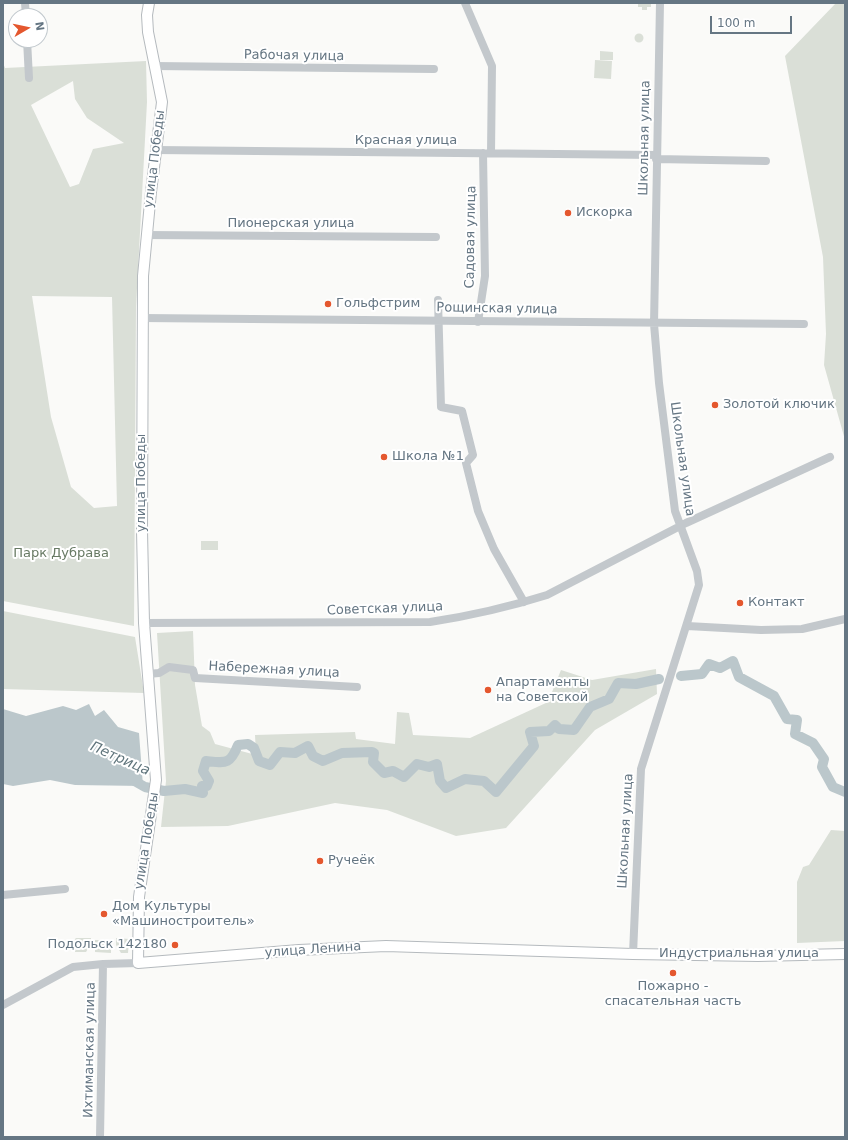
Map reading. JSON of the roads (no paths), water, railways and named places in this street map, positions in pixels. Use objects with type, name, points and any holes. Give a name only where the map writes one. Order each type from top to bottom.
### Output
[{"type":"main road","name":"улица Победы","points":[[138,963],[137,933],[141,881],[156,780],[144,623],[142,530],[142,318],[146,235],[162,102],[148,32],[147,15],[149,3]]},
{"type":"main road","name":"улица Ленина","points":[[138,963],[299,950],[386,946],[633,954]]},
{"type":"main road","name":"Индустриальная улица","points":[[633,954],[758,956],[845,954]]},
{"type":"street","name":"Садовая улица","points":[[465,3],[492,66],[487,153],[485,276],[478,322]]},
{"type":"street","name":"Школьная улица","points":[[633,954],[641,769],[698,591],[699,579],[675,511],[670,480],[654,324],[660,3]]},
{"type":"street","points":[[28,48],[30,78]]},
{"type":"street","name":"Рабочая улица","points":[[154,66],[434,69]]},
{"type":"street","name":"Красная улица","points":[[156,150],[434,154],[487,153],[766,161]]},
{"type":"street","name":"Пионерская улица","points":[[146,235],[436,237]]},
{"type":"street","points":[[438,300],[441,407],[462,411],[473,455],[466,463],[478,511],[494,549],[524,602]]},
{"type":"street","name":"Рощинская улица","points":[[142,318],[439,320],[478,322],[654,324],[804,324]]},
{"type":"street","name":"Советская улица","points":[[144,623],[430,622],[455,619],[547,595],[680,526],[830,457]]},
{"type":"street","points":[[687,626],[761,630],[802,629],[845,620]]},
{"type":"street","name":"Набережная улица","points":[[148,674],[159,673],[169,667],[193,670],[196,678],[241,679],[357,687]]},
{"type":"street","points":[[3,895],[65,889]]},
{"type":"street","name":"улица Ленина","points":[[3,1005],[73,967],[138,963]]},
{"type":"street","name":"Ихтиманская улица","points":[[100,1137],[104,964]]},
{"type":"water","points":[[89,704],[95,716],[104,710],[118,727],[139,733],[143,786],[75,785],[50,780],[13,786],[3,784],[3,709],[26,716],[63,706],[76,710]]},
{"type":"waterway","name":"Петрица","points":[[681,676],[702,674],[709,664],[720,668],[733,661],[739,677],[774,696],[787,719],[797,720],[795,734],[813,743],[824,759],[822,767],[833,787],[845,792]]},
{"type":"waterway","name":"Петрица","points":[[131,779],[145,787],[164,791],[185,789],[203,793],[202,786],[207,786],[209,781],[203,771],[206,761],[226,761],[230,759],[238,745],[248,744],[254,748],[259,761],[270,765],[280,752],[295,753],[308,746],[313,756],[323,761],[342,753],[372,752],[374,753],[373,762],[384,773],[393,771],[404,777],[417,764],[429,767],[437,764],[440,781],[446,788],[465,779],[484,781],[496,792],[534,746],[530,732],[549,731],[555,725],[559,729],[574,730],[590,707],[609,699],[618,683],[636,684],[659,679]]},
{"type":"place","name":"Искорка","points":[[568,213]]},
{"type":"place","name":"Гольфстрим","points":[[328,304]]},
{"type":"place","name":"Золотой ключик","points":[[715,405]]},
{"type":"place","name":"Школа №1","points":[[384,457]]},
{"type":"place","name":"Контакт","points":[[740,603]]},
{"type":"place","name":"Апартаменты на Советской","points":[[488,690]]},
{"type":"place","name":"Ручеёк","points":[[320,861]]},
{"type":"place","name":"Дом Культуры «Машиностроитель»","points":[[104,914]]},
{"type":"place","name":"Подольск 142180","points":[[175,945]]},
{"type":"place","name":"Пожарно - спасательная часть","points":[[673,973]]},
{"type":"park label","name":"Парк Дубрава","points":[[61,554]]}]
